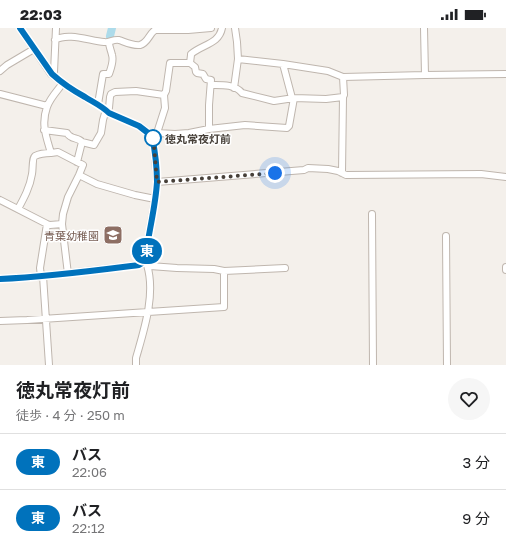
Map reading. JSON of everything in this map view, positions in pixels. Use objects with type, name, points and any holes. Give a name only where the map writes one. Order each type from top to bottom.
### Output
[{"type":"street","points":[[20,28],[52,74],[62,83],[98,104],[109,113],[139,126],[154,135],[189,133],[209,128],[244,125],[287,128],[289,126],[293,98],[283,64]]},
{"type":"street","points":[[52,74],[54,72],[56,28]]},
{"type":"street","points":[[55,40],[59,37],[67,36],[105,42],[118,40],[141,45],[155,30],[211,28]]},
{"type":"street","points":[[190,63],[190,55],[200,47],[217,39],[222,28]]},
{"type":"street","points":[[234,88],[238,59],[235,28]]},
{"type":"street","points":[[424,28],[425,75]]},
{"type":"street","points":[[98,104],[103,74],[109,74],[112,62],[109,42]]},
{"type":"street","points":[[0,72],[34,49]]},
{"type":"street","points":[[238,59],[328,71],[343,77],[506,74]]},
{"type":"street","points":[[136,365],[136,358],[149,304],[149,273],[146,264],[148,240],[157,182],[154,135],[165,108],[164,95],[166,91],[170,63],[190,63],[195,66],[197,73],[203,74],[206,79],[211,80],[209,128]]},
{"type":"street","points":[[342,173],[343,77]]},
{"type":"street","points":[[50,153],[44,130],[47,106],[62,83]]},
{"type":"street","points":[[211,85],[229,86],[239,90],[242,93],[274,100],[293,98],[326,99],[343,97]]},
{"type":"street","points":[[44,130],[67,133],[69,137],[94,145],[101,133],[105,113],[109,108],[111,94],[115,92],[136,91],[164,95]]},
{"type":"street","points":[[0,94],[47,106]]},
{"type":"street","points":[[77,162],[82,142]]},
{"type":"street","points":[[18,209],[31,181],[35,156],[58,152],[83,165],[68,197],[62,224],[68,274]]},
{"type":"street","points":[[157,182],[304,170],[308,168],[328,169],[338,171],[346,175],[481,174],[506,177]]},
{"type":"street","points":[[79,175],[97,184],[155,199]]},
{"type":"street","points":[[0,200],[47,224],[62,224]]},
{"type":"street","points":[[372,214],[373,365]]},
{"type":"street","points":[[47,224],[40,268],[47,319],[50,365]]},
{"type":"street","points":[[446,236],[447,365]]},
{"type":"street","points":[[0,278],[68,274],[146,264],[224,271],[285,268]]},
{"type":"street","points":[[0,321],[224,307],[224,271]]},
{"type":"waterway","points":[[110,36],[112,28]]},
{"type":"bus line","name":"東","points":[[0,279],[68,274],[139,265],[144,262],[147,257],[148,240],[157,182],[152,136],[139,126],[109,113],[57,79],[20,28]]},
{"type":"place","name":"徳丸常夜灯前","points":[[153,138]]},
{"type":"place","name":"青葉幼稚園","points":[[113,235]]},
{"type":"route","points":[[153,138],[152,136],[157,182],[275,173]]}]
